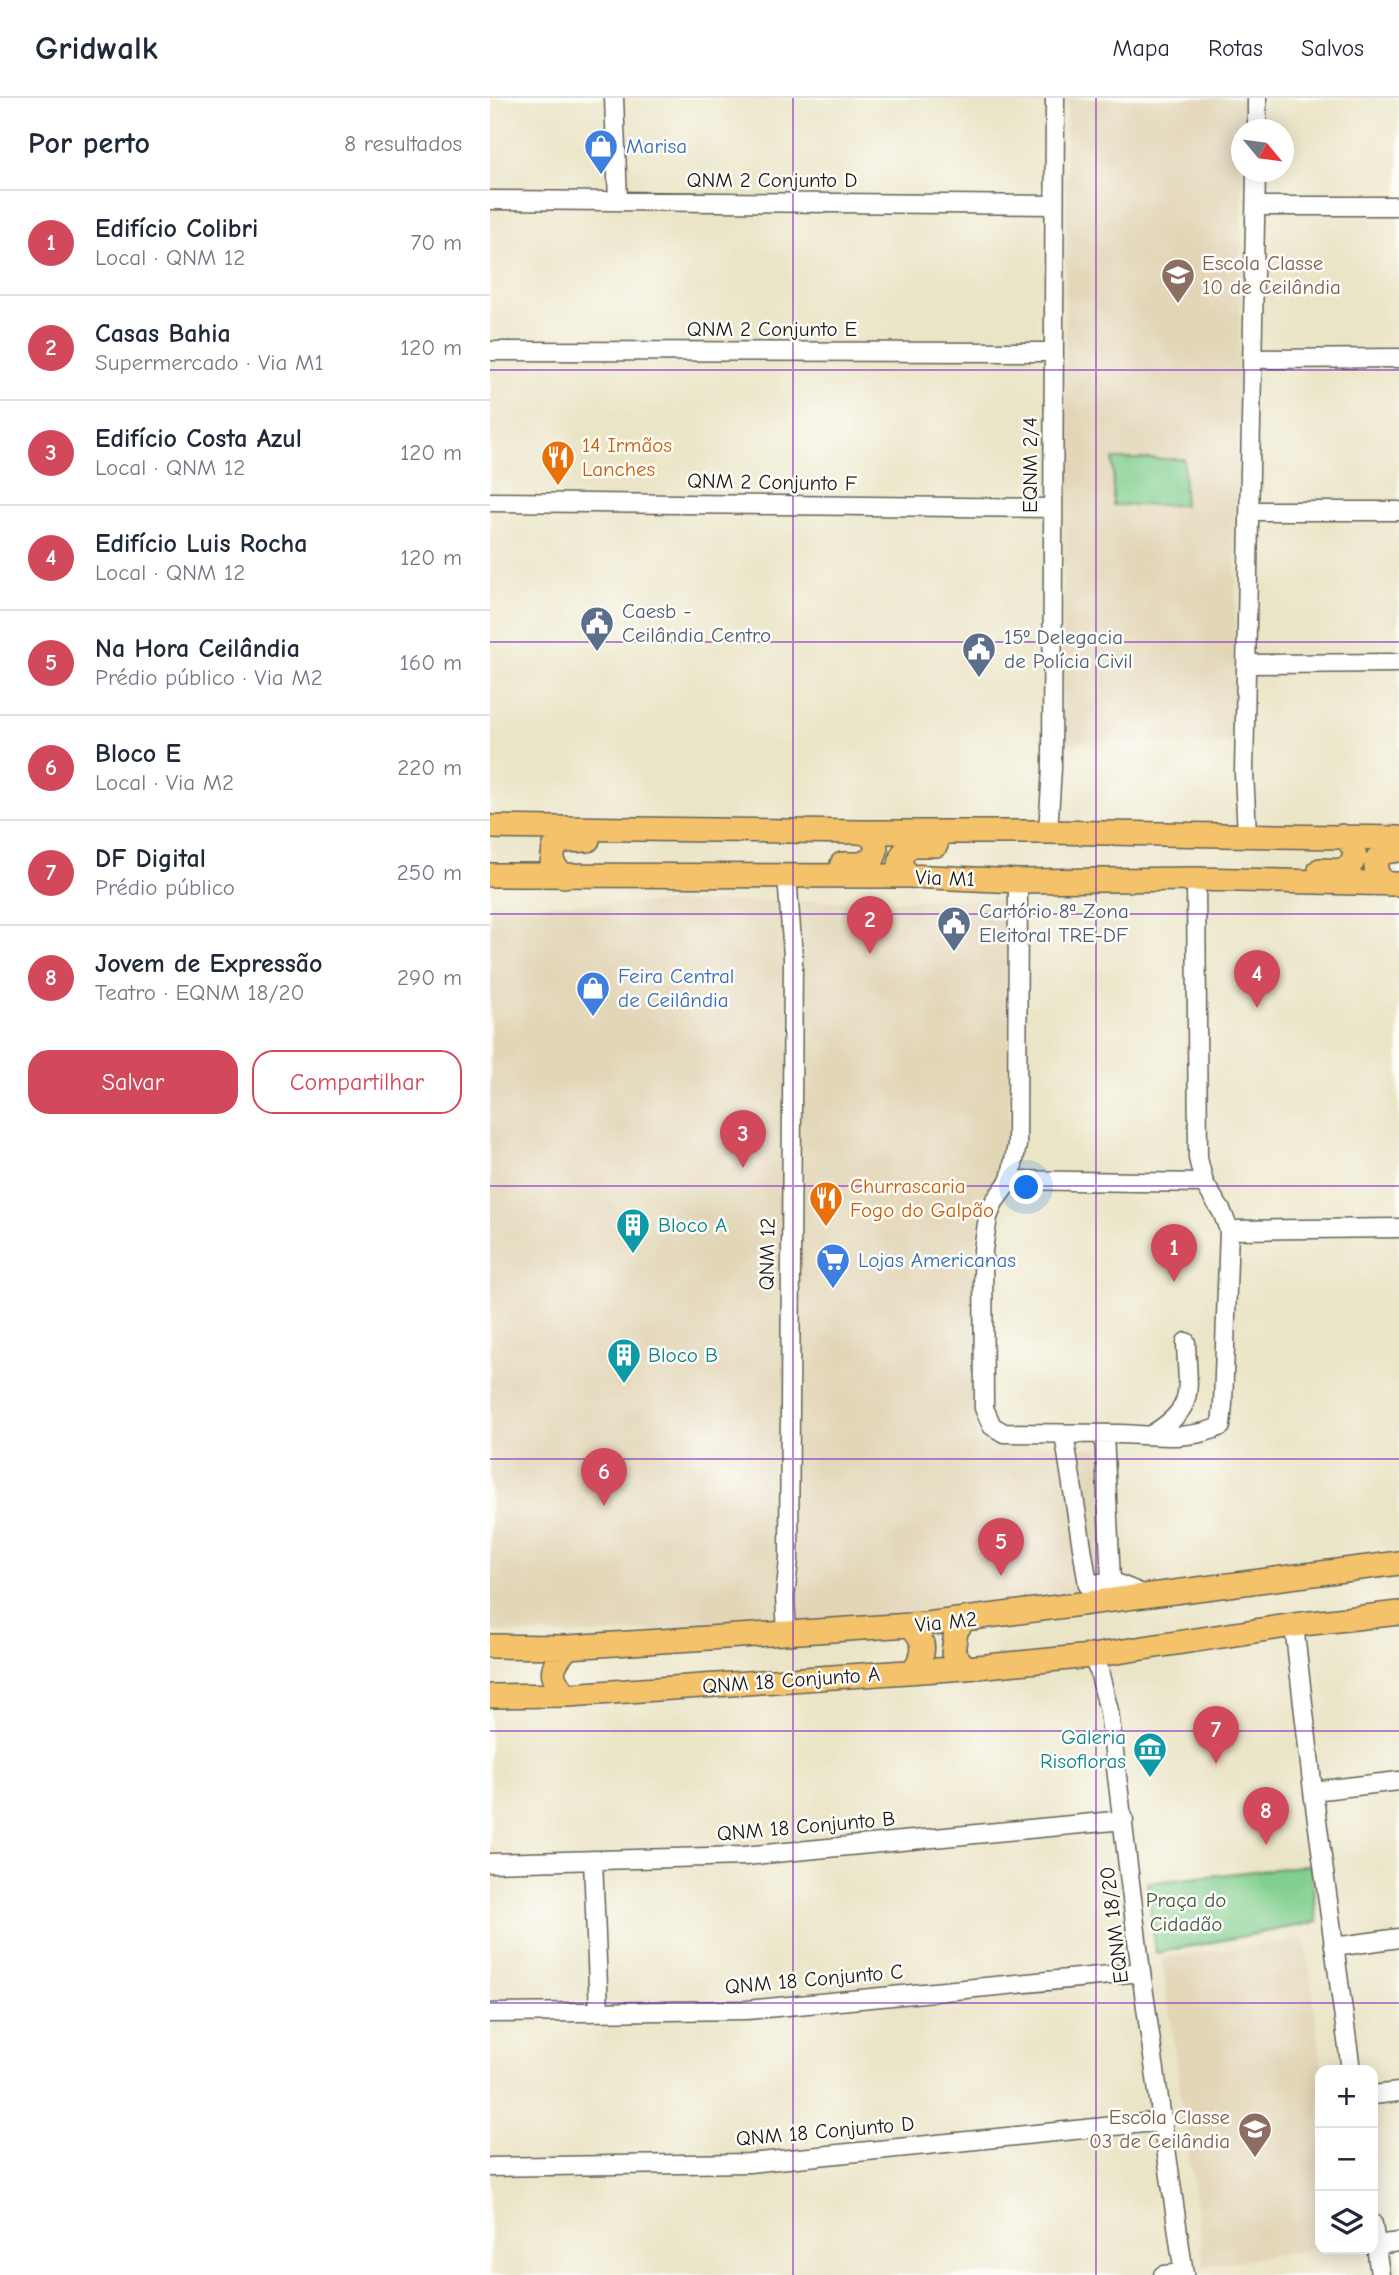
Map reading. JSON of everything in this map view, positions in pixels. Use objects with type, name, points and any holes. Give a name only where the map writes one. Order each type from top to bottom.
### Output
[{"type":"main road","points":[[490,827],[1399,838]]},
{"type":"main road","points":[[564,876],[555,869],[551,858],[554,848],[563,841],[623,840],[666,829]]},
{"type":"main road","points":[[683,875],[735,862],[862,864],[874,857],[876,846],[871,836],[860,832]]},
{"type":"main road","points":[[909,876],[902,869],[900,859],[910,845],[1060,845],[1119,833]]},
{"type":"main road","points":[[1147,880],[1199,868],[1340,870],[1351,864],[1355,853],[1351,843],[1342,836]]},
{"type":"main road","points":[[1394,884],[1379,878],[1376,862],[1383,852],[1399,850]]},
{"type":"main road","name":"Via M1","points":[[490,874],[909,876],[1017,881],[1196,879],[1394,884]]},
{"type":"main road","name":"Via M2","points":[[490,1646],[568,1647],[911,1626],[1399,1563]]},
{"type":"main road","points":[[1091,1656],[1294,1625],[1399,1613]]},
{"type":"main road","points":[[963,1621],[957,1631],[953,1653],[966,1668]]},
{"type":"main road","points":[[911,1626],[919,1633],[924,1644],[921,1661],[912,1671]]},
{"type":"main road","points":[[568,1647],[558,1658],[553,1673],[559,1687],[568,1695]]},
{"type":"main road","name":"QNM 18 Conjunto A","points":[[490,1696],[568,1695],[966,1668],[1091,1656]]},
{"type":"street","points":[[614,98],[618,201]]},
{"type":"street","name":"EQNM 2/4","points":[[1048,832],[1052,768],[1055,98]]},
{"type":"street","points":[[1257,98],[1257,119]]},
{"type":"street","points":[[1247,835],[1244,772],[1256,182]]},
{"type":"street","name":"QNM 2 Conjunto D","points":[[490,200],[1054,205]]},
{"type":"street","points":[[1256,206],[1399,206]]},
{"type":"street","name":"QNM 2 Conjunto E","points":[[490,351],[1054,352]]},
{"type":"street","points":[[1252,359],[1399,358]]},
{"type":"street","name":"QNM 2 Conjunto F","points":[[490,502],[1053,508]]},
{"type":"street","points":[[1250,511],[1399,511]]},
{"type":"street","points":[[1248,664],[1399,663]]},
{"type":"street","name":"QNM 12","points":[[787,876],[793,956],[789,1545],[785,1598],[787,1633]]},
{"type":"street","points":[[1017,881],[1017,1129],[1010,1180],[994,1202],[988,1217],[983,1250],[984,1408],[992,1426],[1004,1433],[1197,1434],[1221,1426],[1229,1230],[1222,1212],[1204,1183],[1198,1158],[1196,879]]},
{"type":"street","points":[[1010,1180],[1204,1183]]},
{"type":"street","points":[[1229,1230],[1399,1228]]},
{"type":"street","points":[[1151,1434],[1181,1413],[1185,1406],[1186,1342]]},
{"type":"street","points":[[1064,1434],[1088,1584],[1111,1581],[1145,1595]]},
{"type":"street","points":[[1104,1434],[1111,1581]]},
{"type":"street","points":[[1294,1625],[1313,1791],[1350,2065]]},
{"type":"street","name":"EQNM 18/20","points":[[1091,1656],[1100,1671],[1106,1691],[1141,1972],[1184,2274]]},
{"type":"street","points":[[1313,1791],[1399,1781]]},
{"type":"street","name":"QNM 18 Conjunto B","points":[[490,1863],[744,1856],[1124,1820]]},
{"type":"street","points":[[593,1860],[599,2012]]},
{"type":"street","points":[[1334,1947],[1399,1938]]},
{"type":"street","name":"QNM 18 Conjunto C","points":[[490,2013],[747,2010],[1141,1972]]},
{"type":"street","points":[[1378,2094],[1399,2092]]},
{"type":"street","name":"QNM 18 Conjunto D","points":[[490,2167],[749,2163],[1164,2121]]},
{"type":"street","points":[[1378,2245],[1399,2242]]},
{"type":"street","points":[[1377,2254],[1380,2275]]},
{"type":"street","points":[[1163,2275],[1184,2274]]},
{"type":"shaded area","points":[[1067,98],[1244,98],[1244,119],[1231,119],[1231,182],[1243,182],[1233,744],[1062,742]]},
{"type":"shaded area","points":[[1008,899],[1009,1145],[1006,1160],[984,1207],[975,1248],[976,1442],[1101,1448],[1111,1592],[841,1620],[570,1635],[490,1632],[490,905]]},
{"type":"shaded area","name":"Escola Classe 03 de Ceilândia","points":[[1305,1939],[1322,2065],[1315,2065],[1315,2249],[1204,2266],[1162,1958]]},
{"type":"green space","points":[[1113,459],[1184,459],[1184,505],[1113,505]]},
{"type":"green space","name":"Praça do Cidadão","points":[[1310,1865],[1317,1922],[1156,1953],[1147,1883]]},
{"type":"place","name":"Marisa","points":[[601,176]]},
{"type":"place","name":"Escola Classe 10 de Ceilândia","points":[[1178,305]]},
{"type":"place","name":"14 Irmãos Lanches","points":[[558,487]]},
{"type":"place","name":"Caesb - Ceilândia Centro","points":[[597,653]]},
{"type":"place","name":"15º Delegacia de Polícia Civil","points":[[979,679]]},
{"type":"place","name":"Cartório 8ª Zona Eleitoral TRE-DF","points":[[954,953]]},
{"type":"place","name":"Casas Bahia","points":[[870,954]]},
{"type":"place","name":"Edifício Luis Rocha","points":[[1257,1008]]},
{"type":"place","name":"Feira Central de Ceilândia","points":[[593,1018]]},
{"type":"place","name":"Edifício Costa Azul","points":[[743,1168]]},
{"type":"place","name":"Churrascaria Fogo do Galpão","points":[[826,1228]]},
{"type":"place","name":"Bloco A","points":[[633,1255]]},
{"type":"place","name":"Edifício Colibri","points":[[1174,1282]]},
{"type":"place","name":"Lojas Americanas","points":[[833,1290]]},
{"type":"place","name":"Bloco B","points":[[624,1385]]},
{"type":"place","name":"Bloco E","points":[[604,1506]]},
{"type":"place","name":"Na Hora Ceilândia","points":[[1001,1576]]},
{"type":"place","name":"DF Digital","points":[[1216,1764]]},
{"type":"place","name":"Galeria Risofloras","points":[[1150,1779]]},
{"type":"place","name":"Jovem de Expressão","points":[[1266,1845]]},
{"type":"place","name":"Escola Classe 03 de Ceilândia","points":[[1255,2159]]}]
